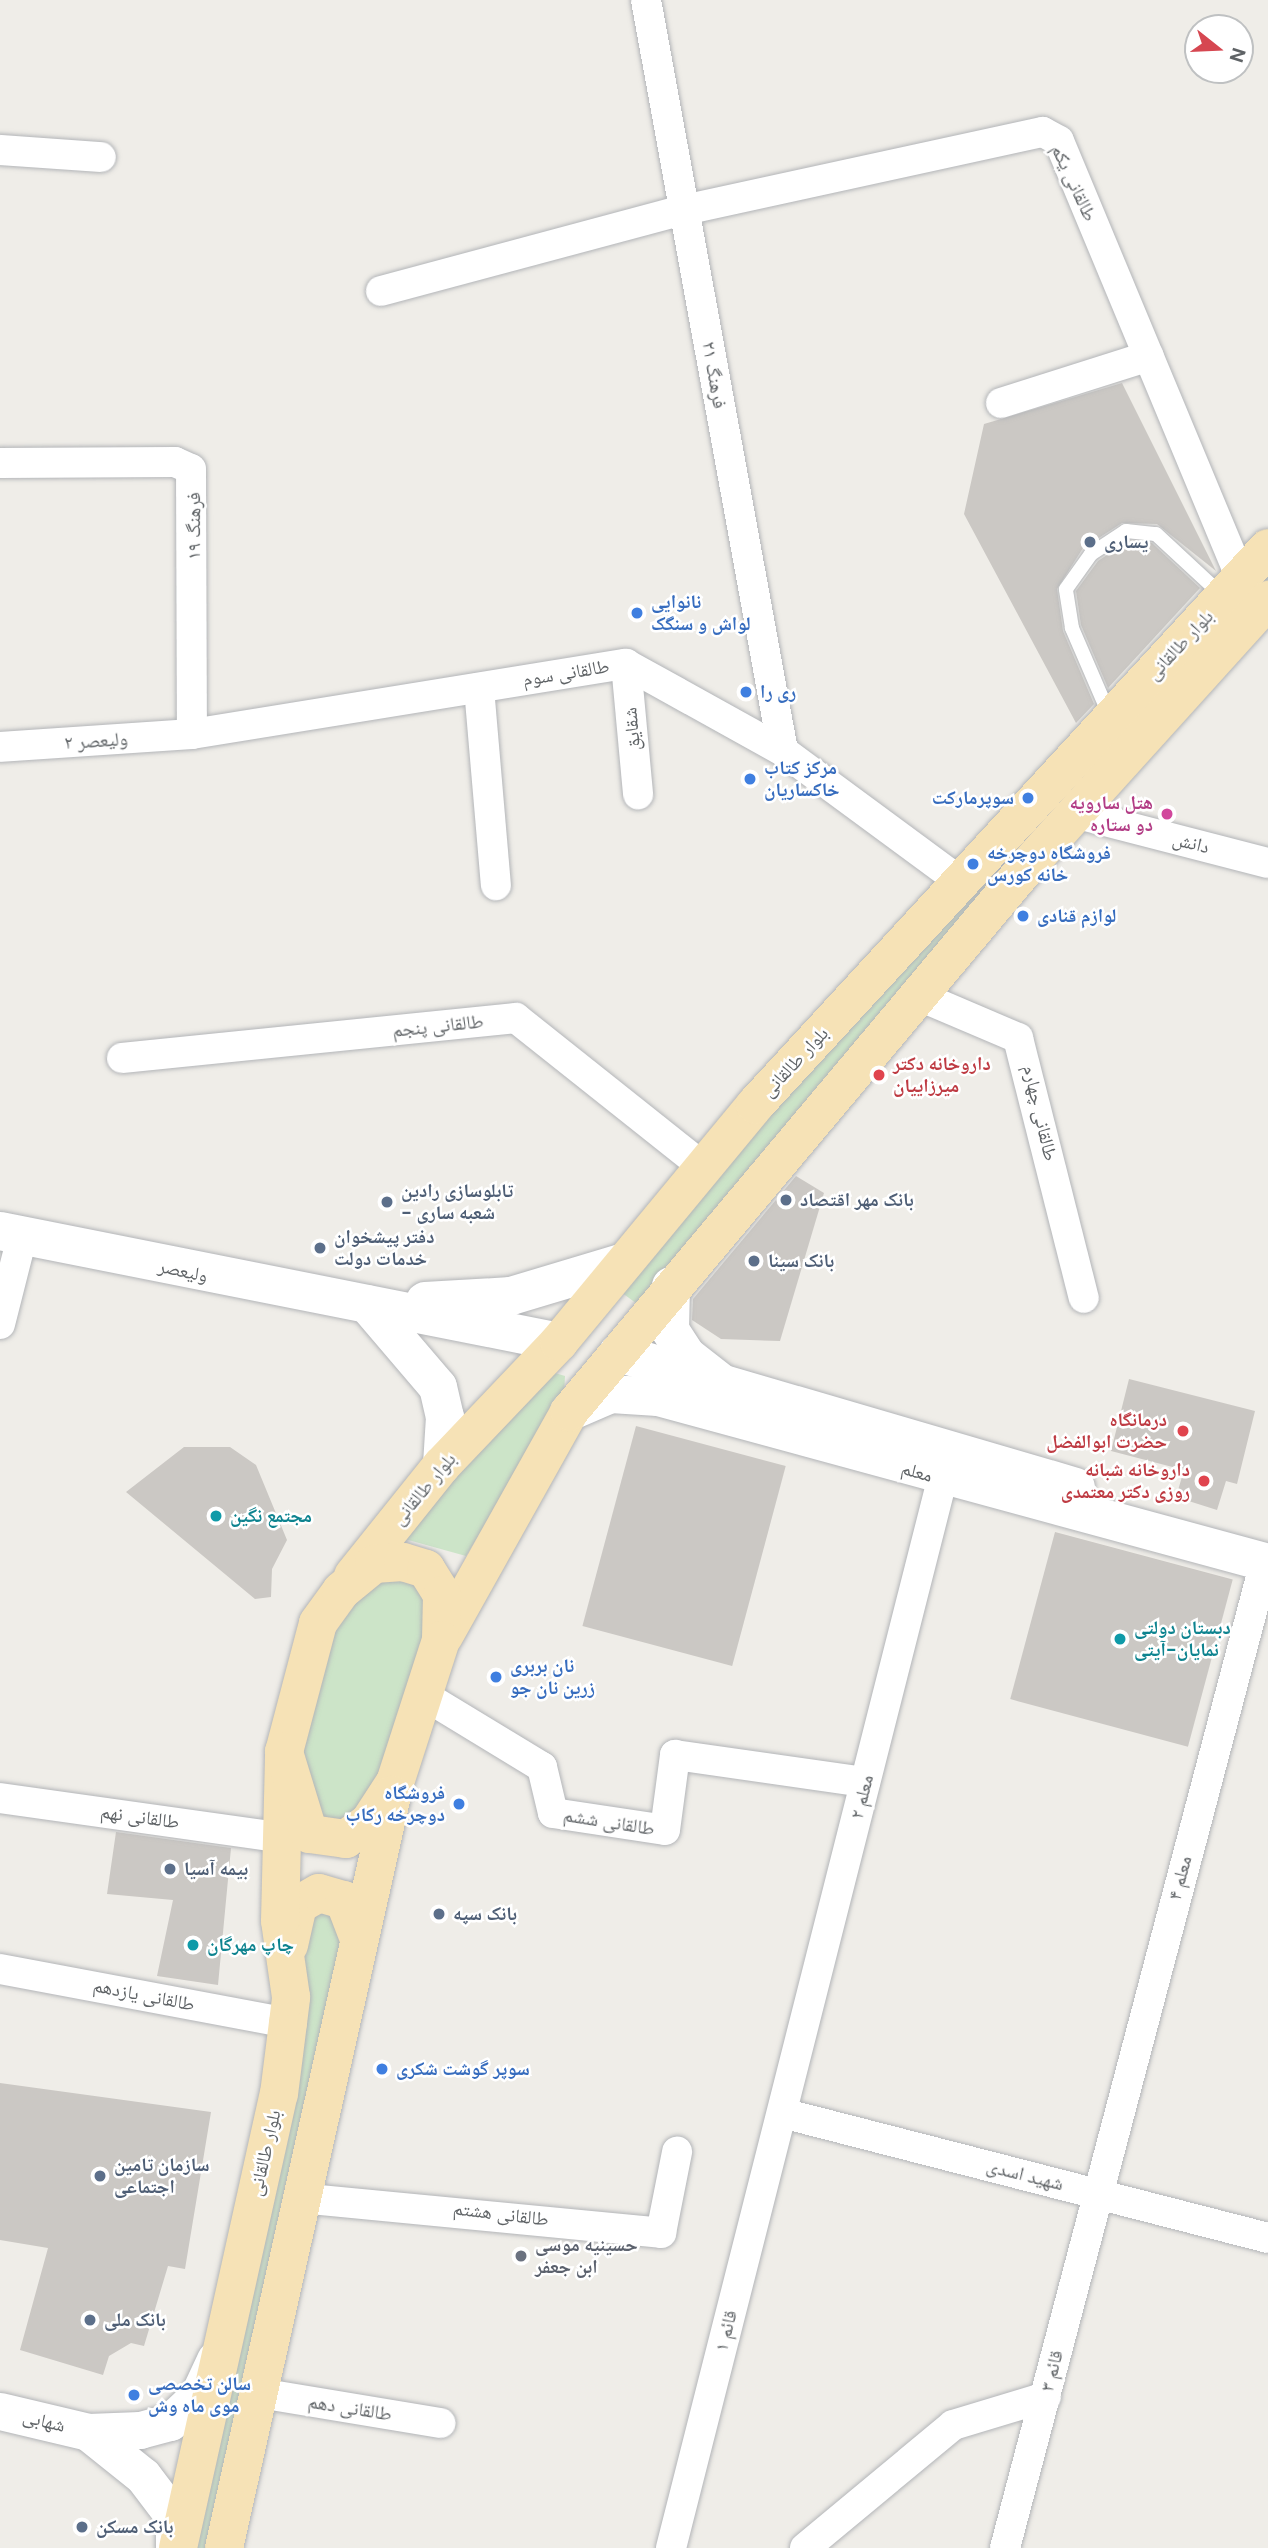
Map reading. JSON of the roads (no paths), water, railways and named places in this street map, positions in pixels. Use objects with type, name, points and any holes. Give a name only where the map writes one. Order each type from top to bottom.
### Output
[{"type":"main road","name":"بلوار طالقانی","points":[[441,1640],[569,1412],[671,1286],[1074,813],[1244,592],[1268,548]]},
{"type":"main road","name":"بلوار طالقانی","points":[[176,2548],[226,2337],[288,2023],[279,1836],[284,1752],[318,1623],[442,1465],[559,1342],[702,1167],[1111,719],[1244,592]]},
{"type":"main road","name":"ولیعصر","points":[[11,1234],[559,1342]]},
{"type":"main road","points":[[367,1304],[511,1296],[621,1263]]},
{"type":"main road","points":[[671,1286],[673,1335],[687,1356],[735,1392]]},
{"type":"main road","points":[[367,1304],[438,1387],[445,1417],[442,1465]]},
{"type":"main road","points":[[559,1342],[618,1353]]},
{"type":"main road","name":"معلم","points":[[618,1353],[735,1392],[1267,1555]]},
{"type":"main road","name":"معلم","points":[[569,1412],[611,1394],[633,1393],[942,1480],[1267,1555]]},
{"type":"main road","points":[[224,2548],[358,1937],[396,1782],[441,1640],[442,1595],[426,1569],[403,1562],[374,1564],[341,1591]]},
{"type":"main road","points":[[284,1752],[309,1834],[326,1841],[346,1839],[369,1822],[396,1782]]},
{"type":"main road","points":[[286,1961],[298,1905],[319,1893],[344,1900],[358,1937]]},
{"type":"street","name":"فرهنگ ۲۱","points":[[646,0],[783,751]]},
{"type":"street","name":"طالقانی یکم","points":[[382,290],[684,210],[1043,132],[1059,141],[1244,592]]},
{"type":"street","points":[[0,150],[101,157]]},
{"type":"street","points":[[1001,403],[1149,356]]},
{"type":"street","name":"فرهنگ ۱۹","points":[[0,463],[176,462],[191,469],[192,734]]},
{"type":"street","name":"طالقانی سوم","points":[[192,734],[626,663],[783,751],[961,882]]},
{"type":"street","name":"شقایق","points":[[626,663],[638,794]]},
{"type":"street","points":[[479,688],[496,885]]},
{"type":"street","name":"ولیعصر ٢","points":[[0,747],[192,734]]},
{"type":"street","name":"دانش","points":[[1074,813],[1268,863]]},
{"type":"street","name":"طالقانی چهارم","points":[[917,995],[1018,1038],[1084,1298]]},
{"type":"street","name":"طالقانی پنجم","points":[[122,1058],[516,1018],[702,1167]]},
{"type":"street","points":[[0,1324],[11,1234]]},
{"type":"street","name":"معلم ٢","points":[[782,2113],[942,1480]]},
{"type":"street","name":"معلم ۴","points":[[1095,2193],[1267,1555]]},
{"type":"street","name":"طالقانی ششم","points":[[425,1696],[542,1767],[554,1813],[665,1830],[675,1755],[865,1782]]},
{"type":"street","name":"طالقانی نهم","points":[[0,1798],[279,1836]]},
{"type":"street","name":"طالقانی یازدهم","points":[[0,1969],[288,2023]]},
{"type":"street","name":"شهید اسدی","points":[[782,2113],[1268,2238]]},
{"type":"street","name":"قائم ١","points":[[671,2548],[782,2113]]},
{"type":"street","name":"طالقانی هشتم","points":[[300,2198],[661,2233],[677,2152]]},
{"type":"street","name":"قائم ٣","points":[[1005,2548],[1046,2397],[1095,2193]]},
{"type":"street","points":[[88,2432],[170,2422],[198,2396],[226,2337]]},
{"type":"street","name":"طالقانی دهم","points":[[259,2393],[441,2423]]},
{"type":"street","points":[[805,2548],[953,2425],[1046,2397]]},
{"type":"street","name":"شهابی","points":[[0,2411],[88,2432]]},
{"type":"street","points":[[88,2432],[143,2476],[174,2518],[176,2548]]},
{"type":"lane","points":[[1111,719],[1072,628],[1066,589],[1091,554],[1126,531],[1156,534],[1244,592]]},
{"type":"place","name":"یساری","points":[[1090,542]]},
{"type":"place","name":"نانوایی لواش و سنگک","points":[[637,613]]},
{"type":"place","name":"ری را","points":[[746,692]]},
{"type":"place","name":"مرکز کتاب خاکساریان","points":[[750,779]]},
{"type":"place","name":"سوپرمارکت","points":[[1028,798]]},
{"type":"place","name":"هتل سارویه دو ستاره","points":[[1167,814]]},
{"type":"place","name":"فروشگاه دوچرخه خانه کورس","points":[[973,864]]},
{"type":"place","name":"لوازم قنادی","points":[[1023,916]]},
{"type":"place","name":"داروخانه دکتر میرزاییان","points":[[879,1075]]},
{"type":"place","name":"بانک مهر اقتصاد","points":[[786,1200]]},
{"type":"place","name":"تابلوسازی رادین - شعبه ساری","points":[[387,1202]]},
{"type":"place","name":"دفتر پیشخوان خدمات دولت","points":[[320,1248]]},
{"type":"place","name":"بانک سینا","points":[[754,1261]]},
{"type":"place","name":"درمانگاه حضرت ابوالفضل","points":[[1183,1431]]},
{"type":"place","name":"داروخانه شبانه روزی دکتر معتمدی","points":[[1204,1481]]},
{"type":"place","name":"مجتمع نگین","points":[[216,1516]]},
{"type":"place","name":"دبستان دولتی نمایان-آیتی","points":[[1120,1639]]},
{"type":"place","name":"نان بربری زرین نان جو","points":[[496,1677]]},
{"type":"place","name":"فروشگاه دوچرخه رکاب","points":[[459,1804]]},
{"type":"place","name":"بیمه آسیا","points":[[170,1869]]},
{"type":"place","name":"بانک سپه","points":[[439,1914]]},
{"type":"place","name":"چاپ مهرگان","points":[[193,1945]]},
{"type":"place","name":"سوپر گوشت شکری","points":[[382,2069]]},
{"type":"place","name":"سازمان تامین اجتماعی","points":[[100,2176]]},
{"type":"place","name":"حسینیه موسی ابن جعفر","points":[[521,2256]]},
{"type":"place","name":"بانک ملی","points":[[90,2320]]},
{"type":"place","name":"سالن تخصصی موی ماه وش","points":[[134,2395]]},
{"type":"place","name":"بانک مسکن","points":[[82,2527]]}]
